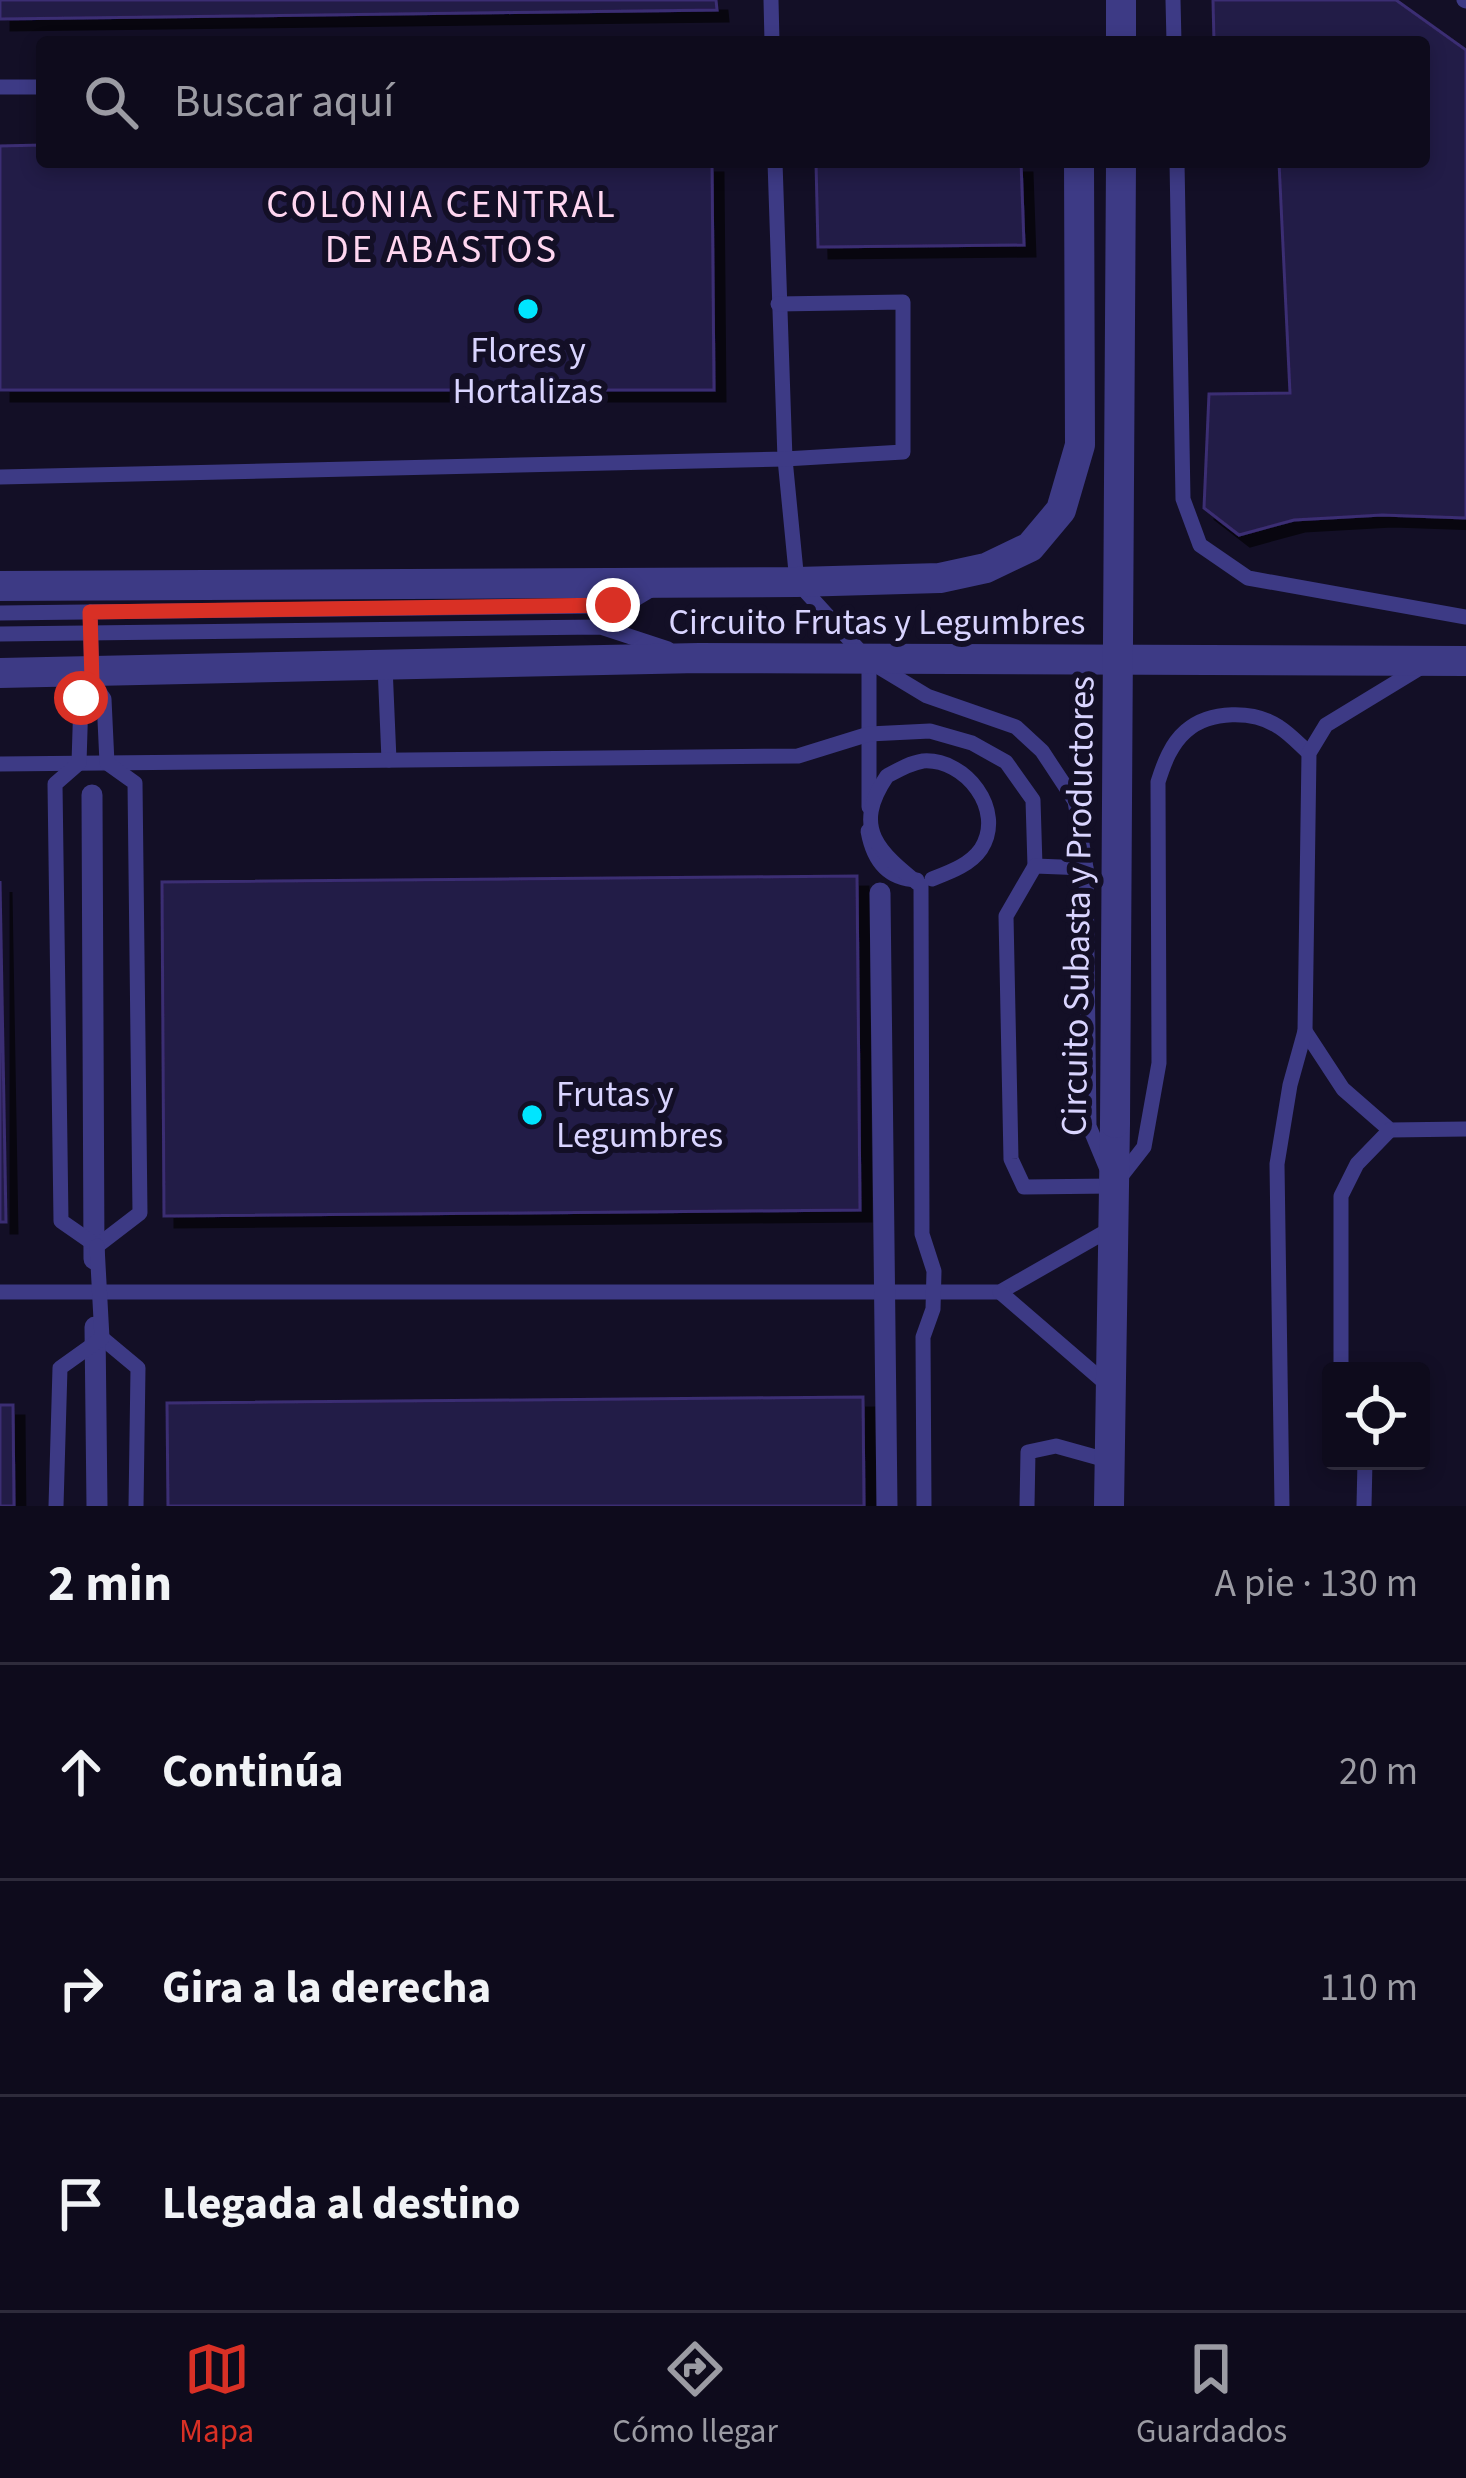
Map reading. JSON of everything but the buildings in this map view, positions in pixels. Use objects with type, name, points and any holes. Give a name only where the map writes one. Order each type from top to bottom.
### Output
[{"type":"street","points":[[0,586],[796,582],[940,578],[986,568],[1030,547],[1061,510],[1080,445],[1079,168]]},
{"type":"street","name":"Circuito Subasta y Productores","points":[[1109,1506],[1121,168]]},
{"type":"street","name":"Circuito Frutas y Legumbres","points":[[0,673],[699,658],[1466,661]]},
{"type":"street","points":[[92,795],[97,1506]]},
{"type":"street","points":[[880,893],[886,1506]]},
{"type":"lane","points":[[771,0],[772,36]]},
{"type":"lane","points":[[1174,0],[1174,36]]},
{"type":"lane","points":[[0,87],[36,86]]},
{"type":"lane","points":[[775,168],[785,459],[796,582],[868,661],[927,696],[1016,728],[1042,751],[1075,801],[1086,868],[1089,1126],[1113,1186]]},
{"type":"lane","points":[[1177,168],[1183,499],[1200,545],[1248,578],[1466,617]]},
{"type":"lane","points":[[0,477],[785,459],[904,452],[903,302],[778,304]]},
{"type":"lane","points":[[0,613],[600,606],[632,601],[659,583]]},
{"type":"lane","points":[[90,612],[92,681],[104,700],[107,763],[134,783],[140,1213],[98,1246]]},
{"type":"lane","points":[[0,634],[601,628],[699,658]]},
{"type":"lane","points":[[1282,1506],[1277,1164],[1305,1031],[1309,753],[1326,725],[1434,660]]},
{"type":"lane","points":[[868,661],[868,836],[874,856],[901,880],[932,879],[960,868],[979,852],[988,821],[979,790],[969,777],[925,761],[887,776],[869,812],[872,837],[885,857],[921,886],[922,1234],[934,1271],[933,1309],[923,1337],[924,1506]]},
{"type":"lane","points":[[385,666],[389,760]]},
{"type":"lane","points":[[92,681],[81,698],[79,763],[55,784],[61,1221],[98,1246]]},
{"type":"lane","points":[[1113,1186],[1144,1147],[1159,1063],[1158,782],[1166,757],[1187,729],[1217,717],[1246,714],[1277,725],[1309,753]]},
{"type":"lane","points":[[0,764],[798,756],[869,734],[930,731],[972,743],[1006,762],[1033,800],[1035,866],[1006,916],[1011,1159],[1024,1187],[1113,1186]]},
{"type":"lane","points":[[1035,866],[1086,868]]},
{"type":"lane","points":[[1305,1031],[1343,1089],[1390,1130],[1466,1129]]},
{"type":"lane","points":[[1341,1362],[1341,1196],[1357,1164],[1390,1130]]},
{"type":"lane","points":[[0,1292],[1000,1292],[1112,1228]]},
{"type":"lane","points":[[98,1246],[101,1338],[138,1368],[136,1506]]},
{"type":"lane","points":[[1000,1292],[1111,1387]]},
{"type":"lane","points":[[56,1506],[60,1368],[101,1338]]},
{"type":"lane","points":[[1027,1506],[1028,1452],[1056,1446],[1110,1460]]},
{"type":"lane","points":[[1364,1470],[1364,1506]]},
{"type":"place","name":"Flores y Hortalizas","points":[[528,309]]},
{"type":"place","name":"Frutas y Legumbres","points":[[532,1115]]},
{"type":"district","name":"COLONIA CENTRAL DE ABASTOS","points":[[442,228]]},
{"type":"route","points":[[81,698],[92,681],[90,612],[613,605]]}]
